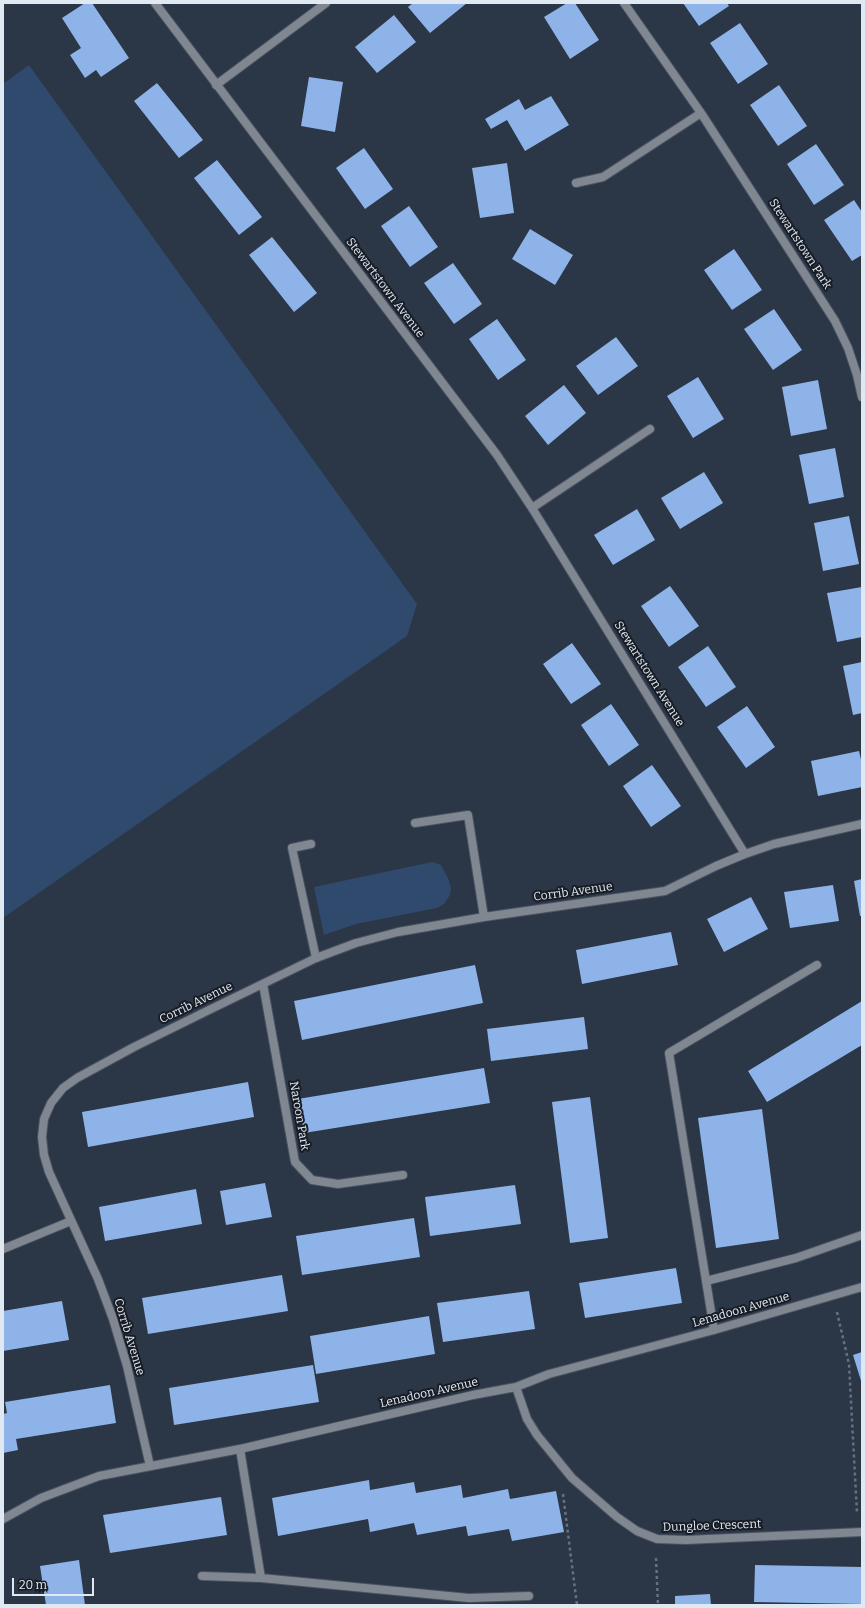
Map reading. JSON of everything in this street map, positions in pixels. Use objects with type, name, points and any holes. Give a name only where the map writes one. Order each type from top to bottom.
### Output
[{"type":"street","name":"Stewartstown Avenue","points":[[155,3],[498,455],[745,854]]},
{"type":"street","points":[[216,85],[326,3]]},
{"type":"street","name":"Stewartstown Park","points":[[624,3],[701,113],[835,321],[848,348],[857,375],[862,397]]},
{"type":"street","points":[[576,184],[603,177],[701,113]]},
{"type":"street","points":[[532,508],[650,429]]},
{"type":"street","points":[[415,822],[468,815],[484,916]]},
{"type":"street","points":[[745,854],[774,844],[862,824]]},
{"type":"street","points":[[311,844],[292,848],[316,958]]},
{"type":"street","name":"Corrib Avenue","points":[[150,1466],[127,1366],[113,1319],[98,1279],[49,1172],[44,1155],[42,1137],[44,1119],[51,1102],[63,1088],[77,1078],[134,1048],[263,984],[316,958],[356,943],[398,932],[484,916],[665,891],[716,866],[745,854]]},
{"type":"street","points":[[714,1330],[670,1053],[817,965]]},
{"type":"street","name":"Naroon Park","points":[[263,984],[295,1162],[312,1180],[338,1184],[403,1175]]},
{"type":"street","points":[[3,1249],[71,1221]]},
{"type":"street","points":[[706,1281],[796,1258],[862,1235]]},
{"type":"street","name":"Lenadoon Avenue","points":[[3,1519],[41,1498],[98,1476],[240,1449],[473,1395],[516,1387],[549,1374],[714,1330],[862,1287]]},
{"type":"street","name":"Dungloe Crescent","points":[[516,1387],[527,1419],[537,1435],[572,1478],[617,1517],[638,1531],[657,1539],[686,1540],[860,1532]]},
{"type":"street","points":[[240,1449],[261,1578]]},
{"type":"street","points":[[202,1576],[261,1578],[469,1598],[529,1596]]},
{"type":"path","points":[[833,1296],[849,1364],[860,1532]]},
{"type":"path","points":[[572,1478],[562,1490],[577,1605]]},
{"type":"path","points":[[657,1539],[656,1570],[658,1605]]},
{"type":"shaded area","points":[[29,65],[417,604],[407,636],[3,918],[3,84]]},
{"type":"shaded area","points":[[432,862],[441,865],[448,878],[451,888],[450,895],[444,904],[437,908],[356,924],[324,935],[314,887]]},
{"type":"building","points":[[85,3],[92,3],[129,58],[101,77],[96,70],[85,78],[70,55],[81,48],[62,18]]},
{"type":"building","points":[[413,3],[467,3],[430,33],[408,7]]},
{"type":"building","points":[[567,3],[575,3],[599,40],[570,59],[544,17]]},
{"type":"building","points":[[683,3],[727,3],[729,6],[699,26]]},
{"type":"building","points":[[394,15],[416,42],[377,73],[355,47]]},
{"type":"building","points":[[740,23],[768,64],[738,84],[710,43]]},
{"type":"building","points":[[309,77],[343,82],[335,132],[301,126]]},
{"type":"building","points":[[157,83],[203,140],[179,158],[134,101]]},
{"type":"building","points":[[779,85],[807,126],[778,146],[750,105]]},
{"type":"building","points":[[551,96],[569,125],[525,151],[507,120],[491,129],[485,119],[519,99],[525,110]]},
{"type":"building","points":[[816,144],[844,185],[814,205],[787,164]]},
{"type":"building","points":[[364,148],[393,189],[365,209],[336,168]]},
{"type":"building","points":[[217,160],[262,217],[239,235],[194,178]]},
{"type":"building","points":[[507,163],[514,213],[480,218],[472,168]]},
{"type":"building","points":[[854,200],[862,212],[862,255],[852,261],[824,220]]},
{"type":"building","points":[[409,206],[438,247],[410,267],[381,226]]},
{"type":"building","points":[[530,229],[573,255],[555,285],[512,259]]},
{"type":"building","points":[[272,237],[317,293],[294,312],[249,255]]},
{"type":"building","points":[[734,249],[762,290],[732,310],[704,270]]},
{"type":"building","points":[[453,263],[482,304],[454,324],[424,283]]},
{"type":"building","points":[[774,309],[802,350],[773,370],[744,329]]},
{"type":"building","points":[[497,319],[526,360],[498,380],[469,339]]},
{"type":"building","points":[[616,337],[638,366],[598,395],[576,366]]},
{"type":"building","points":[[698,377],[724,419],[693,438],[667,396]]},
{"type":"building","points":[[818,380],[827,429],[791,436],[782,387]]},
{"type":"building","points":[[564,385],[586,413],[548,445],[525,416]]},
{"type":"building","points":[[835,448],[844,497],[809,504],[799,455]]},
{"type":"building","points":[[704,472],[723,503],[680,529],[661,498]]},
{"type":"building","points":[[637,509],[655,540],[613,565],[594,535]]},
{"type":"building","points":[[849,516],[859,564],[823,571],[814,523]]},
{"type":"building","points":[[670,586],[699,626],[669,647],[641,606]]},
{"type":"building","points":[[862,587],[862,637],[837,642],[827,593]]},
{"type":"building","points":[[572,643],[601,684],[571,704],[543,664]]},
{"type":"building","points":[[708,646],[736,687],[706,707],[678,667]]},
{"type":"building","points":[[862,662],[862,713],[853,715],[843,666]]},
{"type":"building","points":[[611,704],[639,745],[609,766],[581,725]]},
{"type":"building","points":[[747,706],[775,747],[746,768],[717,727]]},
{"type":"building","points":[[859,751],[862,764],[862,787],[818,796],[811,761]]},
{"type":"building","points":[[652,765],[681,806],[651,827],[623,786]]},
{"type":"building","points":[[862,879],[862,916],[860,916],[854,881]]},
{"type":"building","points":[[833,885],[839,921],[790,928],[784,892]]},
{"type":"building","points":[[751,897],[768,929],[724,952],[707,919]]},
{"type":"building","points":[[671,932],[678,965],[582,984],[576,950]]},
{"type":"building","points":[[475,965],[483,1003],[302,1040],[294,1001]]},
{"type":"building","points":[[862,1001],[862,1045],[767,1102],[748,1071]]},
{"type":"building","points":[[584,1017],[588,1049],[491,1061],[487,1029]]},
{"type":"building","points":[[484,1068],[490,1103],[304,1133],[298,1099]]},
{"type":"building","points":[[248,1082],[254,1117],[88,1147],[82,1112]]},
{"type":"building","points":[[590,1097],[608,1238],[570,1243],[552,1102]]},
{"type":"building","points":[[762,1109],[779,1239],[716,1248],[698,1118]]},
{"type":"building","points":[[265,1183],[272,1217],[226,1225],[220,1191]]},
{"type":"building","points":[[515,1185],[521,1224],[430,1236],[425,1197]]},
{"type":"building","points":[[196,1189],[202,1224],[105,1241],[99,1207]]},
{"type":"building","points":[[414,1218],[420,1257],[302,1275],[296,1236]]},
{"type":"building","points":[[676,1268],[682,1303],[585,1318],[579,1283]]},
{"type":"building","points":[[282,1275],[288,1311],[148,1334],[142,1298]]},
{"type":"building","points":[[529,1291],[535,1329],[443,1342],[437,1303]]},
{"type":"building","points":[[62,1301],[69,1340],[3,1351],[3,1311]]},
{"type":"building","points":[[429,1316],[435,1354],[316,1374],[310,1336]]},
{"type":"building","points":[[862,1352],[862,1384],[853,1355]]},
{"type":"building","points":[[313,1365],[319,1402],[174,1425],[169,1388]]},
{"type":"building","points":[[110,1385],[116,1423],[16,1439],[18,1450],[3,1453],[3,1414],[7,1413],[5,1402]]},
{"type":"building","points":[[369,1480],[370,1490],[414,1482],[416,1493],[461,1485],[463,1498],[508,1489],[510,1499],[556,1491],[564,1532],[512,1541],[509,1529],[468,1536],[466,1526],[417,1535],[414,1523],[370,1532],[368,1519],[278,1536],[272,1498]]},
{"type":"building","points":[[221,1497],[227,1535],[110,1553],[103,1515]]},
{"type":"building","points":[[79,1560],[85,1605],[46,1605],[40,1566]]},
{"type":"building","points":[[755,1565],[862,1567],[862,1604],[754,1602]]},
{"type":"building","points":[[710,1594],[711,1605],[675,1605],[675,1596]]}]
